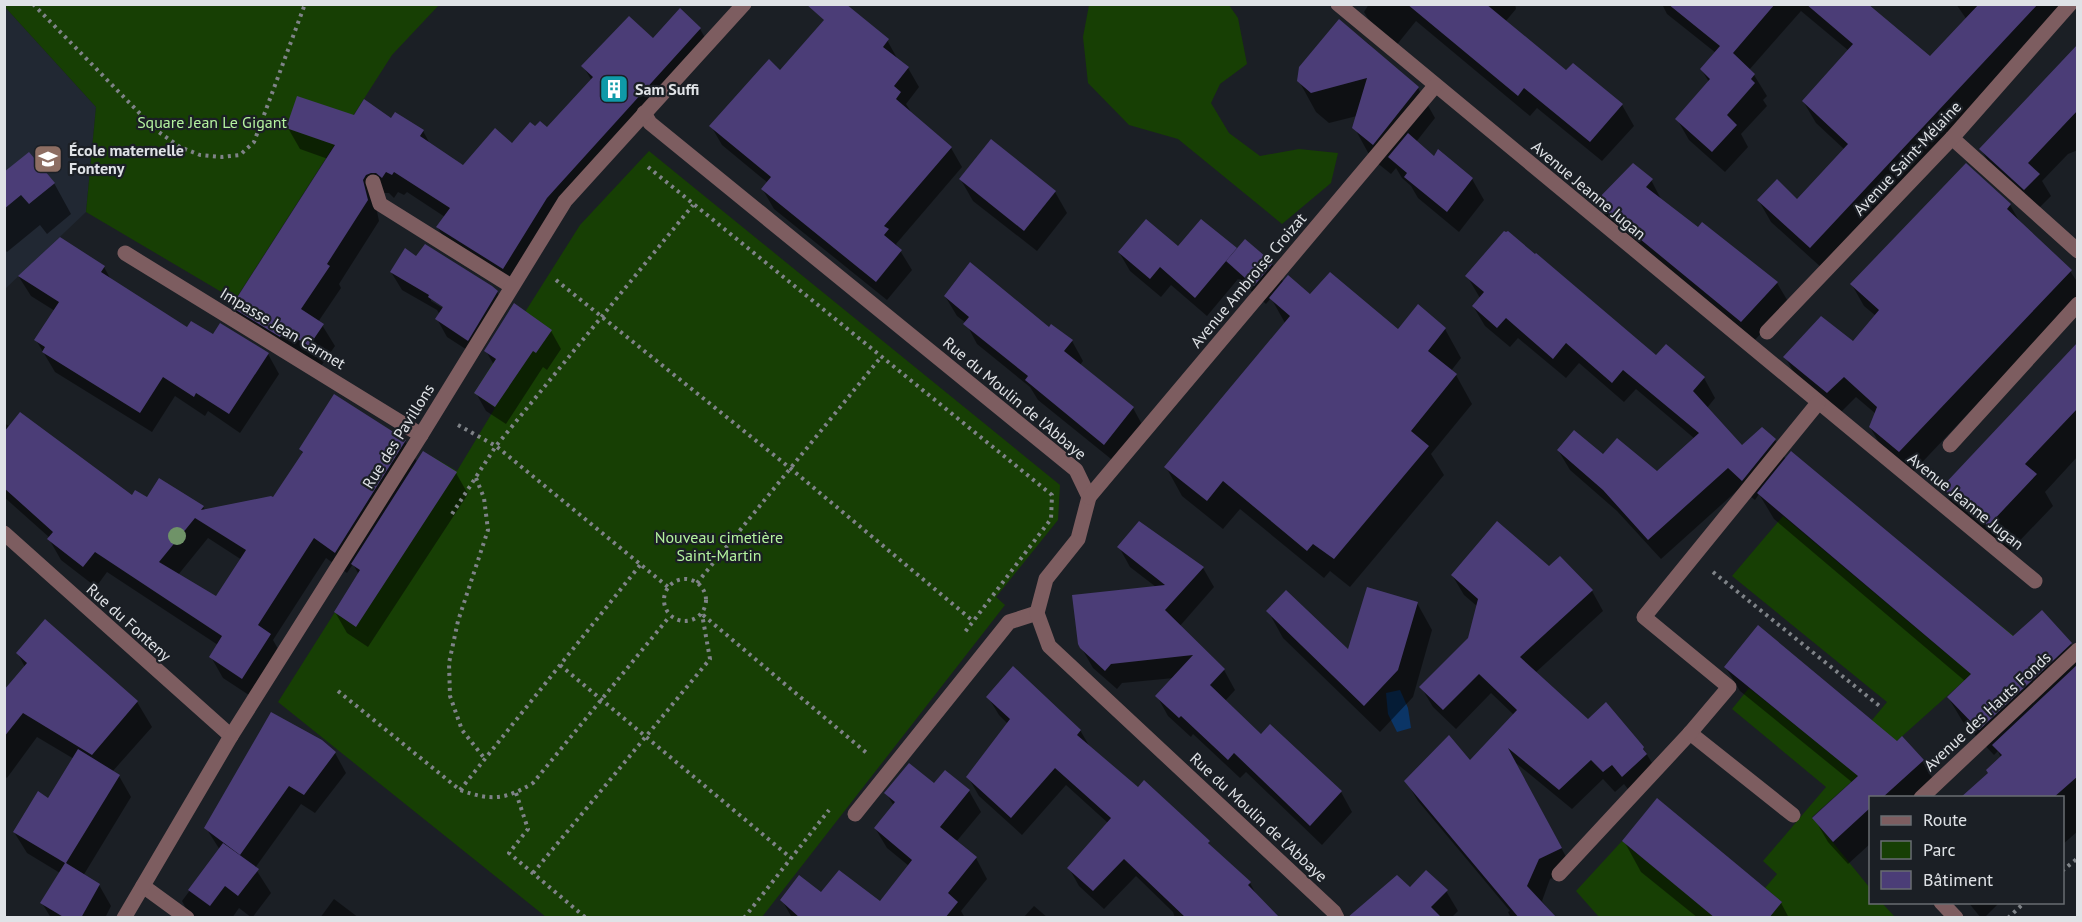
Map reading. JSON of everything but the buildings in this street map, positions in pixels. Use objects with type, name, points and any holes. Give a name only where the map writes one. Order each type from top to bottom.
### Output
[{"type":"street","name":"Rue des Pavillons","points":[[124,918],[231,736],[422,435],[565,201],[744,4]]},
{"type":"street","name":"Avenue Jeanne Jugan","points":[[1338,4],[2035,581]]},
{"type":"street","name":"Avenue Saint-Mélaine","points":[[1767,332],[1952,138],[2070,4]]},
{"type":"street","name":"Avenue Ambroise Croizat","points":[[1089,497],[1435,86]]},
{"type":"street","name":"Rue du Moulin de l'Abbaye","points":[[644,113],[650,123],[1076,470],[1089,497]]},
{"type":"street","points":[[1952,138],[2078,251]]},
{"type":"street","points":[[373,182],[380,204],[511,286]]},
{"type":"street","name":"Impasse Jean Carmet","points":[[125,253],[422,435]]},
{"type":"street","points":[[1950,446],[2078,304]]},
{"type":"street","points":[[1559,874],[1690,733],[1729,687],[1644,618],[1818,403]]},
{"type":"street","points":[[855,813],[1010,622],[1036,613],[1046,579],[1078,540],[1089,497]]},
{"type":"street","name":"Rue du Fonteny","points":[[4,533],[231,736]]},
{"type":"street","name":"Rue du Moulin de l'Abbaye","points":[[1036,613],[1049,646],[1334,912],[1337,918]]},
{"type":"street","name":"Avenue des Hauts Fonds","points":[[1923,796],[2078,650]]},
{"type":"street","points":[[1690,733],[1793,815]]},
{"type":"street","points":[[143,886],[187,918]]},
{"type":"street","points":[[1942,904],[1956,918]]},
{"type":"path","points":[[33,4],[156,130],[180,147],[200,155],[222,157],[240,155],[254,142],[305,4]]},
{"type":"path","points":[[648,167],[1052,495],[1051,519]]},
{"type":"path","points":[[452,514],[496,446],[693,205]]},
{"type":"path","points":[[556,280],[790,468],[973,621]]},
{"type":"path","points":[[697,583],[881,357]]},
{"type":"path","points":[[435,412],[496,446],[668,587]]},
{"type":"path","points":[[476,477],[484,498],[488,530],[458,621],[449,663],[450,696],[462,730],[485,759]]},
{"type":"path","points":[[1693,556],[1882,708]]},
{"type":"path","points":[[460,790],[641,564]]},
{"type":"path","points":[[680,579],[693,580],[697,583],[704,588],[706,595],[707,602],[702,614],[690,622],[682,622],[670,616],[664,601],[668,587],[680,579]]},
{"type":"path","points":[[532,873],[710,659],[702,614]]},
{"type":"path","points":[[702,614],[871,756]]},
{"type":"path","points":[[338,691],[460,790],[480,797],[498,798],[516,793],[533,783],[670,616]]},
{"type":"path","points":[[560,665],[791,858]]},
{"type":"path","points":[[516,793],[528,829],[509,853],[586,918]]},
{"type":"path","points":[[2064,869],[2078,858]]},
{"type":"path","points":[[2008,918],[2024,904]]},
{"type":"shaded area","name":"École maternelle Fonteny","points":[[5,7],[96,107],[86,212],[5,289]]},
{"type":"green space","name":"Square Jean Le Gigant","points":[[5,4],[439,5],[392,55],[235,300],[86,212],[96,107],[5,7]]},
{"type":"green space","points":[[1089,5],[1229,5],[1238,18],[1247,64],[1220,84],[1211,103],[1229,133],[1260,156],[1299,149],[1338,153],[1331,183],[1282,224],[1178,139],[1129,125],[1088,83],[1083,37]]},
{"type":"green space","name":"Nouveau cimetière Saint-Martin","points":[[649,151],[1060,485],[1058,520],[996,597],[1005,605],[762,917],[546,917],[278,702],[433,457],[457,471],[495,408],[474,393],[580,225]]},
{"type":"green space","points":[[1783,516],[1953,659],[1988,615],[2014,636],[1812,817],[1869,887],[1869,904],[1883,904],[1895,917],[1769,917],[1782,902],[1765,888],[1777,874],[1763,861],[1826,787],[1732,709],[1749,688],[1839,760],[1887,702],[1732,576]]},
{"type":"green space","points":[[1622,841],[1715,917],[1599,917],[1576,891]]},
{"type":"water","points":[[1400,690],[1408,708],[1411,728],[1397,732],[1388,714],[1386,693]]},
{"type":"place","name":"Sam Suffi","points":[[614,89]]},
{"type":"place","name":"École maternelle Fonteny","points":[[48,159]]}]
